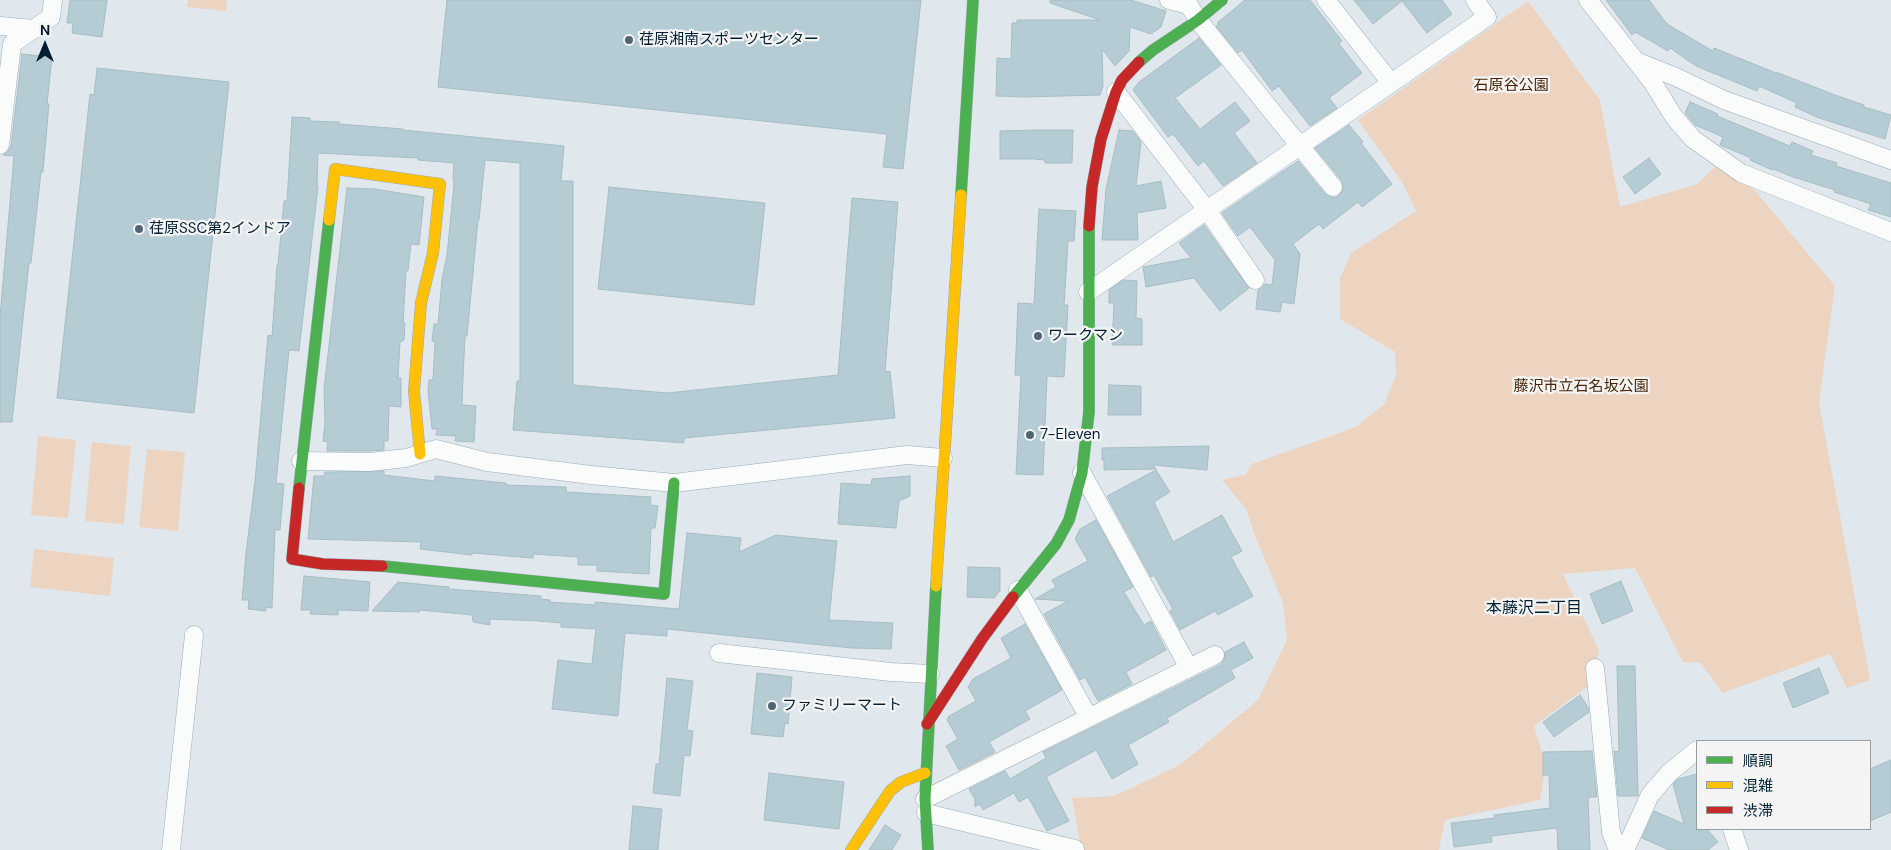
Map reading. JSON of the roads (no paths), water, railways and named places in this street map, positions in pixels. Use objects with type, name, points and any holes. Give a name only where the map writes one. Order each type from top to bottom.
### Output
[{"type":"street","points":[[0,141],[12,44],[51,18],[53,0]]},
{"type":"street","points":[[928,850],[925,806],[927,724],[973,0]]},
{"type":"street","points":[[1169,0],[1189,5],[1198,20],[1334,186]]},
{"type":"street","points":[[927,724],[982,639],[1018,590],[1056,544],[1069,520],[1082,473],[1088,412],[1088,238],[1092,187],[1101,140],[1116,92],[1122,80],[1134,66],[1153,50],[1198,20],[1222,0]]},
{"type":"street","points":[[1326,0],[1391,83]]},
{"type":"street","points":[[1088,292],[1487,17],[1475,0]]},
{"type":"street","points":[[1588,0],[1636,61],[1674,117],[1694,139],[1741,174],[1891,232]]},
{"type":"street","points":[[0,26],[34,29]]},
{"type":"street","points":[[1636,61],[1676,77],[1724,100],[1891,160]]},
{"type":"street","points":[[1116,92],[1206,210],[1255,280]]},
{"type":"street","points":[[420,454],[414,391],[421,303],[433,254],[440,184],[335,169],[301,461],[292,559],[322,564],[385,566],[664,594],[674,483]]},
{"type":"street","points":[[301,461],[370,462],[393,460],[436,449],[487,462],[674,483],[907,455],[943,458]]},
{"type":"street","points":[[1082,473],[1189,668]]},
{"type":"street","points":[[1018,590],[1089,718]]},
{"type":"street","points":[[172,850],[194,635]]},
{"type":"street","points":[[719,653],[891,672],[930,674]]},
{"type":"street","points":[[925,806],[1089,718],[1214,655]]},
{"type":"street","points":[[1595,668],[1611,832],[1618,850]]},
{"type":"street","points":[[1625,850],[1650,795],[1670,773],[1696,751]]},
{"type":"street","points":[[851,850],[890,791],[900,782],[925,773]]},
{"type":"street","points":[[925,806],[1076,849]]},
{"type":"street","points":[[1732,830],[1739,850]]},
{"type":"place","name":"荏原湘南スポーツセンター","points":[[629,40]]},
{"type":"place","name":"荏原SSC第2インドア","points":[[139,229]]},
{"type":"place","name":"ワークマン","points":[[1038,336]]},
{"type":"place","name":"7-Eleven","points":[[1030,435]]},
{"type":"place","name":"ファミリーマート","points":[[772,706]]},
{"type":"district","name":"本藤沢二丁目","points":[[1534,609]]},
{"type":"park label","name":"石原谷公園","points":[[1511,86]]},
{"type":"park label","name":"藤沢市立石名坂公園","points":[[1581,387]]}]
